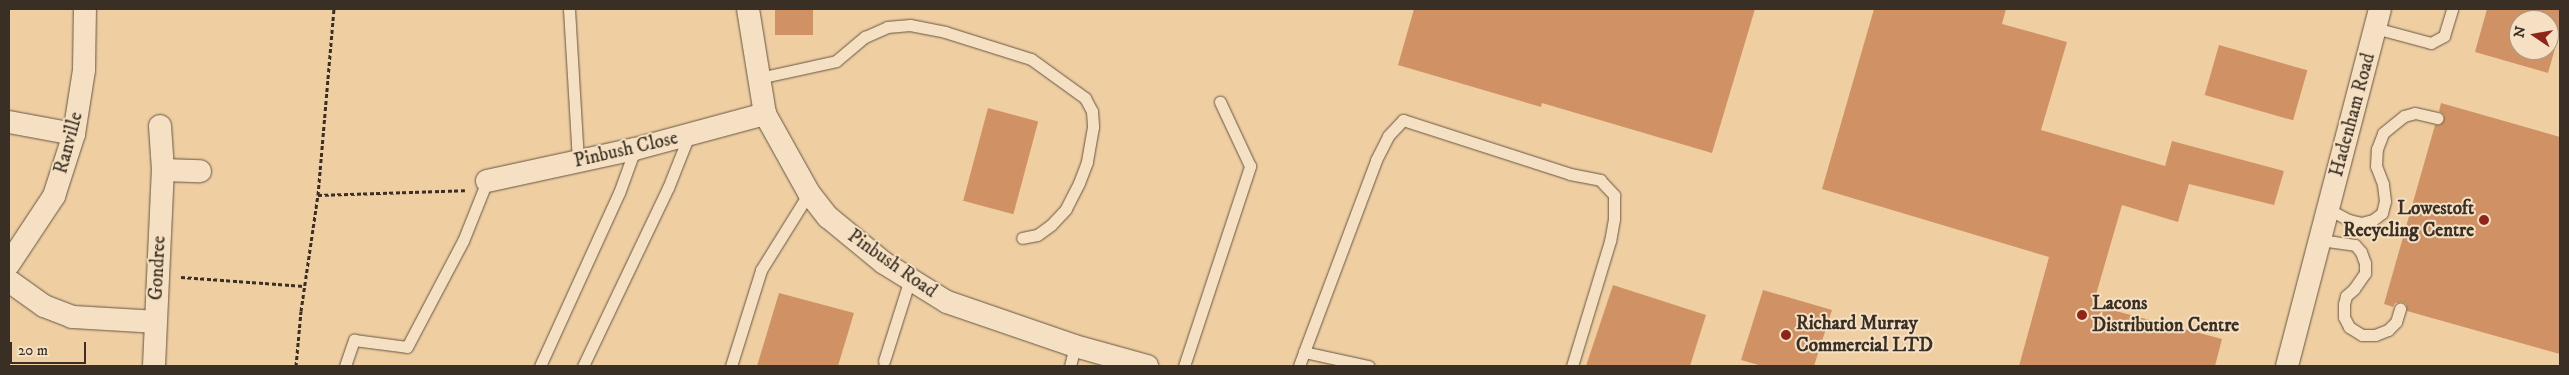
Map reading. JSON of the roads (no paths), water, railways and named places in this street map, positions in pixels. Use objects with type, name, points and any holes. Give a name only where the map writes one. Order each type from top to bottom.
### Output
[{"type":"street","name":"Ranville","points":[[9,264],[54,196],[74,134],[84,70],[85,9]]},
{"type":"street","name":"Pinbush Road","points":[[748,9],[765,114],[809,193],[828,217],[884,262],[947,302],[1072,356],[1147,366]]},
{"type":"street","name":"Hadenham Road","points":[[2287,366],[2378,18]]},
{"type":"street","name":"Pinbush Close","points":[[487,181],[635,149],[765,114]]},
{"type":"street","points":[[9,122],[74,134]]},
{"type":"street","name":"Gondree","points":[[154,366],[163,170],[160,126]]},
{"type":"street","points":[[163,170],[200,171]]},
{"type":"street","points":[[9,281],[44,306],[72,317],[155,322]]},
{"type":"lane","points":[[569,9],[578,161]]},
{"type":"lane","points":[[2378,18],[2431,43],[2444,36],[2452,9]]},
{"type":"lane","points":[[759,78],[836,60],[865,37],[888,27],[910,25],[945,32],[1031,58],[1085,98],[1092,111],[1093,127],[1087,162],[1066,209],[1051,225],[1036,235],[1022,238]]},
{"type":"lane","points":[[1184,366],[1250,166],[1220,102]]},
{"type":"lane","points":[[2328,209],[2348,220],[2360,223],[2373,220],[2382,213],[2385,200],[2383,184],[2376,166],[2377,149],[2383,133],[2404,116],[2415,113],[2437,118]]},
{"type":"lane","points":[[1299,366],[1376,160],[1388,136],[1403,120],[1570,174],[1600,180],[1614,195],[1614,219],[1610,240],[1572,366]]},
{"type":"lane","points":[[583,366],[668,188],[689,135]]},
{"type":"lane","points":[[540,366],[619,193],[635,149]]},
{"type":"lane","points":[[345,366],[354,340],[407,346],[463,241],[487,181]]},
{"type":"lane","points":[[731,366],[761,270],[809,193]]},
{"type":"lane","points":[[2320,240],[2356,245],[2362,252],[2366,264],[2365,273],[2354,289],[2346,296],[2344,317],[2349,327],[2362,335],[2376,335],[2388,330],[2396,322],[2400,308]]},
{"type":"lane","points":[[884,361],[910,279]]},
{"type":"lane","points":[[1304,352],[1368,366]]},
{"type":"place","name":"Lowestoft Recycling Centre","points":[[2484,220]]},
{"type":"place","name":"Lacons Distribution Centre","points":[[2082,315]]},
{"type":"place","name":"Richard Murray Commercial LTD","points":[[1786,335]]}]
